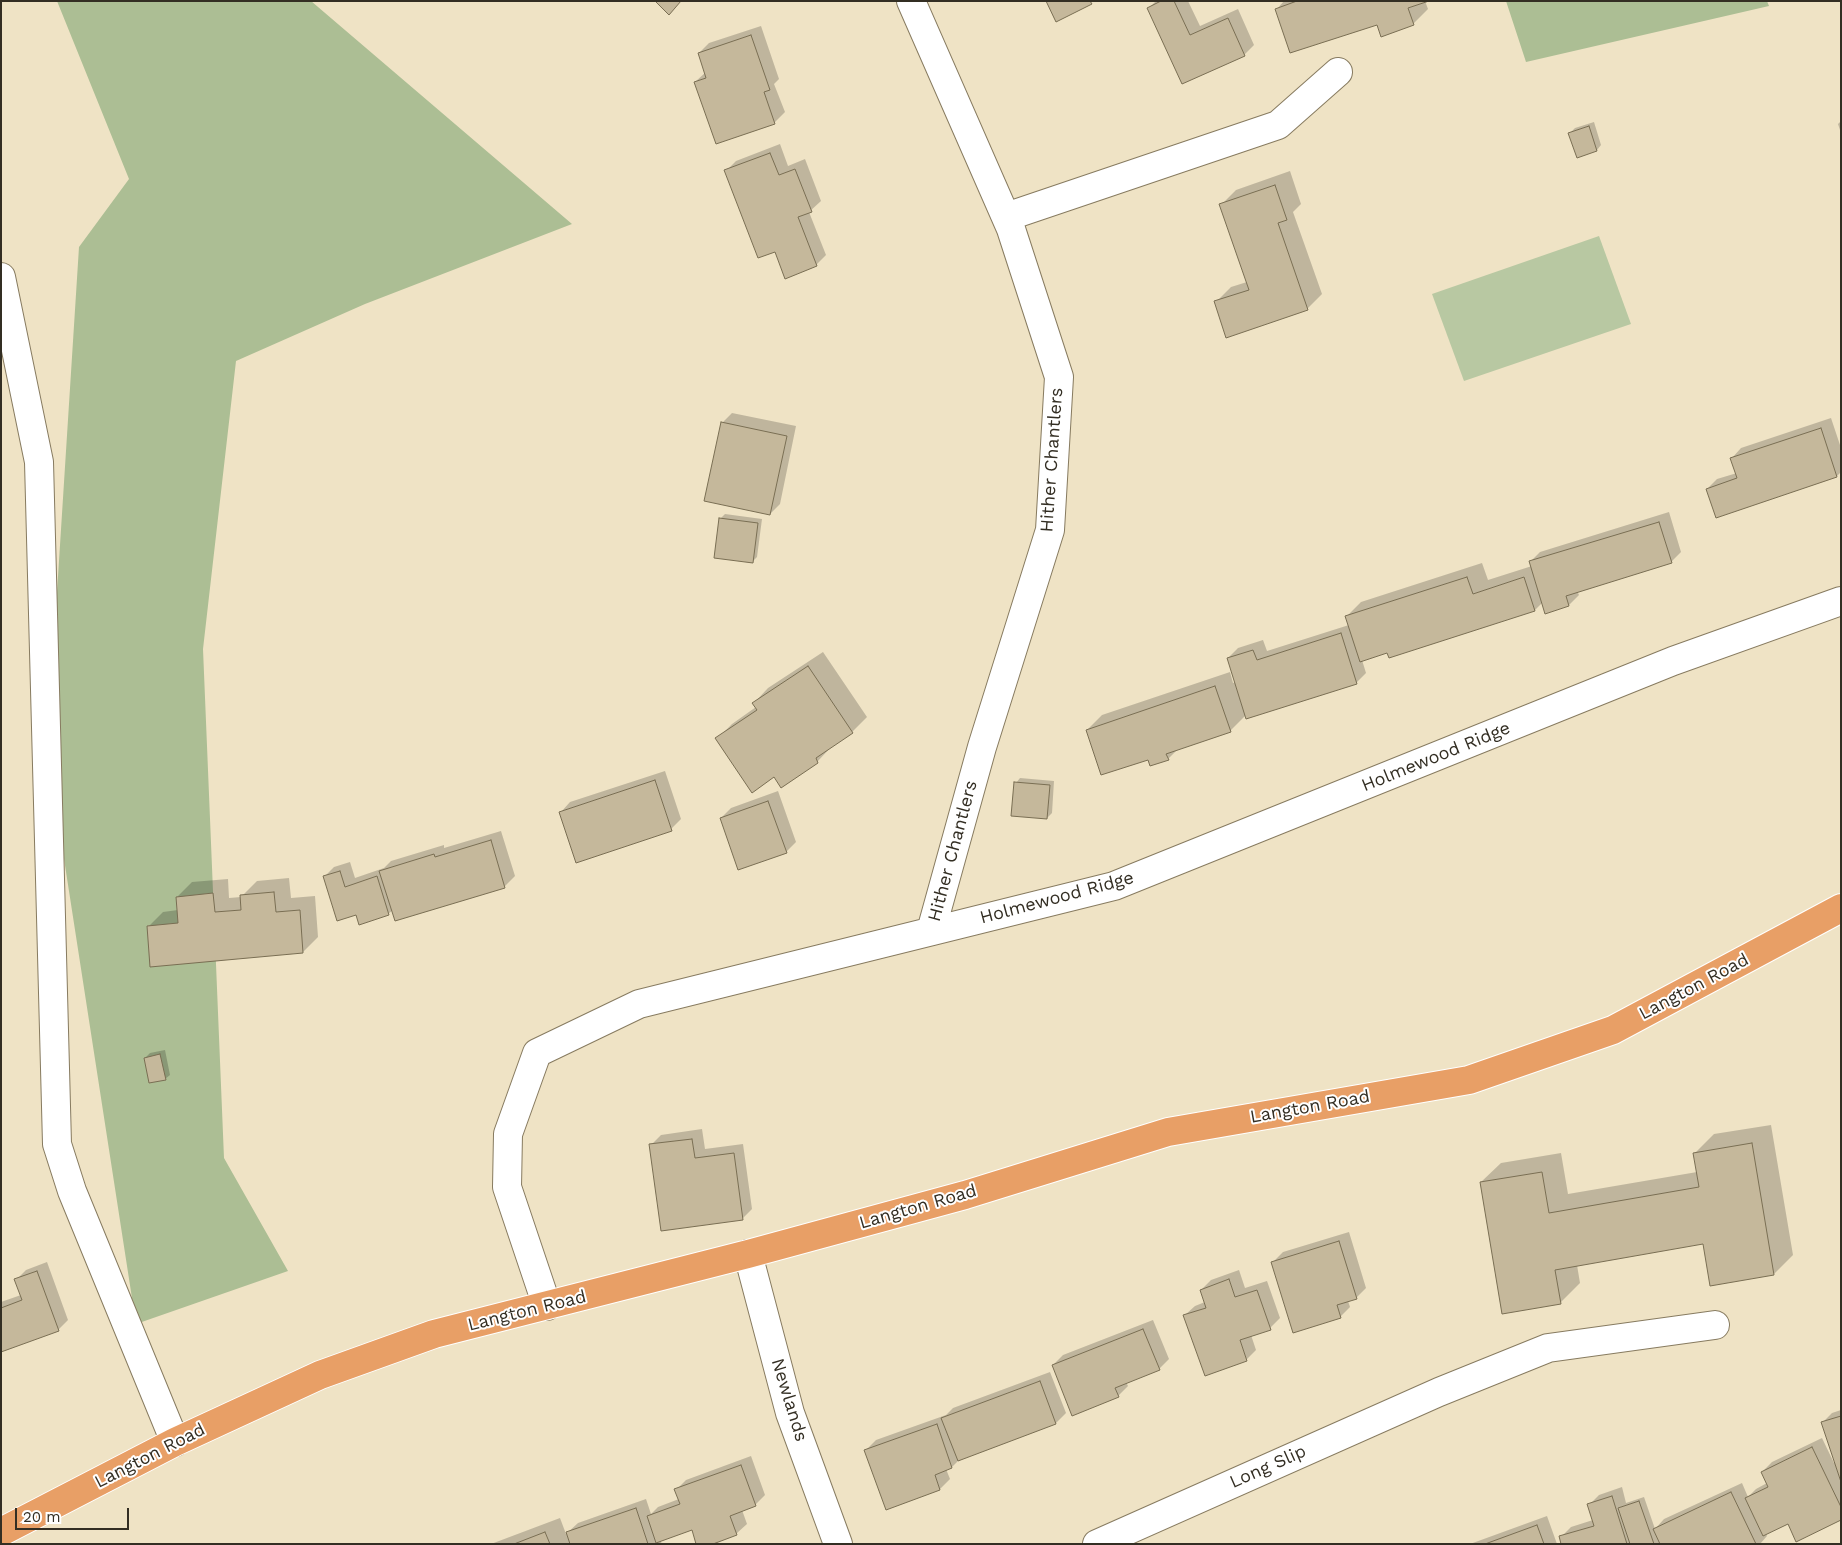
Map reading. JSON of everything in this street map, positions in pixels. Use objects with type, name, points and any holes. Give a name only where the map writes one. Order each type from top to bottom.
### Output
[{"type":"main road","name":"Langton Road","points":[[1,1532],[175,1442],[320,1375],[434,1334],[748,1254],[965,1195],[1168,1132],[1469,1080],[1613,1030],[1841,908]]},
{"type":"street","name":"Hither Chantlers","points":[[911,1],[1011,229],[1059,377],[1050,530],[982,747],[931,932]]},
{"type":"street","points":[[1006,217],[1278,125],[1338,72]]},
{"type":"street","points":[[1,277],[39,462],[57,1144],[72,1192],[175,1442]]},
{"type":"street","name":"Holmewood Ridge","points":[[547,1306],[507,1187],[508,1134],[538,1053],[639,1004],[1114,886],[1673,661],[1841,601]]},
{"type":"street","name":"Newlands","points":[[748,1254],[790,1413],[838,1544]]},
{"type":"street","name":"Long Slip","points":[[1097,1544],[1439,1392],[1548,1348],[1715,1325]]},
{"type":"green space","points":[[57,1],[311,1],[572,224],[365,304],[236,361],[203,649],[224,1158],[288,1271],[136,1324],[47,749],[79,247],[129,179]]},
{"type":"green space","points":[[1506,1],[1767,1],[1769,6],[1526,62]]},
{"type":"green space","points":[[1599,236],[1631,324],[1464,381],[1432,294]]},
{"type":"building","points":[[655,1],[681,1],[669,15]]},
{"type":"building","points":[[1046,1],[1090,1],[1092,4],[1056,22]]},
{"type":"building","points":[[1161,1],[1174,1],[1190,35],[1228,18],[1245,56],[1182,84],[1147,8]]},
{"type":"building","points":[[1297,1],[1429,1],[1408,8],[1414,25],[1381,37],[1377,25],[1290,53],[1275,9]]},
{"type":"building","points":[[751,35],[770,90],[764,92],[775,124],[716,144],[694,82],[706,78],[698,53]]},
{"type":"building","points":[[1589,126],[1597,151],[1577,158],[1568,133]]},
{"type":"building","points":[[770,153],[779,175],[795,169],[812,212],[798,217],[817,266],[785,279],[775,252],[758,258],[724,170]]},
{"type":"building","points":[[1275,185],[1287,220],[1278,223],[1308,310],[1226,338],[1214,301],[1249,290],[1219,204]]},
{"type":"building","points":[[721,422],[787,436],[770,515],[704,501]]},
{"type":"building","points":[[1821,428],[1837,477],[1716,518],[1706,489],[1737,478],[1730,458]]},
{"type":"building","points":[[719,518],[758,523],[753,563],[714,558]]},
{"type":"building","points":[[1659,522],[1672,563],[1566,596],[1569,606],[1545,614],[1529,561]]},
{"type":"building","points":[[1467,577],[1473,594],[1524,577],[1535,611],[1389,658],[1387,653],[1360,662],[1345,616]]},
{"type":"building","points":[[1341,633],[1357,684],[1246,719],[1227,658],[1253,650],[1257,660]]},
{"type":"building","points":[[808,666],[853,733],[816,758],[818,763],[781,788],[774,777],[752,793],[715,738],[757,710],[752,703]]},
{"type":"building","points":[[1215,686],[1231,732],[1166,754],[1169,760],[1150,766],[1148,760],[1101,775],[1086,730]]},
{"type":"building","points":[[655,780],[672,831],[576,863],[559,812]]},
{"type":"building","points":[[1014,782],[1050,785],[1047,819],[1011,816]]},
{"type":"building","points":[[768,801],[787,853],[738,870],[720,818]]},
{"type":"building","points":[[491,840],[505,888],[395,921],[379,871],[434,854],[435,857]]},
{"type":"building","points":[[340,871],[345,887],[377,876],[389,915],[359,925],[356,915],[337,921],[323,876]]},
{"type":"building","points":[[274,892],[276,912],[300,910],[303,953],[150,967],[147,926],[178,923],[176,897],[213,893],[215,912],[241,910],[240,895]]},
{"type":"building","points":[[160,1054],[166,1080],[149,1083],[144,1058]]},
{"type":"building","points":[[692,1139],[695,1158],[734,1153],[743,1220],[661,1231],[649,1144]]},
{"type":"building","points":[[1752,1143],[1774,1275],[1710,1286],[1703,1244],[1555,1270],[1561,1304],[1502,1314],[1480,1182],[1542,1172],[1549,1213],[1699,1187],[1693,1153]]},
{"type":"building","points":[[1339,1241],[1357,1299],[1337,1305],[1341,1318],[1293,1333],[1271,1262]]},
{"type":"building","points":[[37,1271],[59,1331],[1,1352],[1,1308],[22,1300],[14,1279]]},
{"type":"building","points":[[1229,1279],[1235,1297],[1257,1290],[1271,1330],[1240,1340],[1247,1361],[1205,1376],[1183,1315],[1206,1308],[1200,1290]]},
{"type":"building","points":[[1143,1329],[1160,1370],[1115,1388],[1119,1397],[1072,1416],[1052,1365]]},
{"type":"building","points":[[1040,1381],[1056,1424],[958,1461],[941,1418]]},
{"type":"building","points":[[1841,1416],[1841,1482],[1821,1422]]},
{"type":"building","points":[[937,1424],[952,1468],[935,1475],[940,1490],[886,1510],[864,1450]]},
{"type":"building","points":[[1812,1447],[1841,1507],[1841,1520],[1796,1542],[1788,1524],[1763,1536],[1745,1498],[1768,1487],[1761,1472]]},
{"type":"building","points":[[741,1465],[756,1506],[730,1516],[737,1535],[713,1544],[696,1544],[692,1530],[656,1543],[647,1516],[680,1504],[674,1489]]},
{"type":"building","points":[[1731,1492],[1756,1544],[1660,1544],[1653,1529]]},
{"type":"building","points":[[1612,1496],[1627,1544],[1561,1544],[1559,1536],[1594,1526],[1587,1504]]},
{"type":"building","points":[[1639,1501],[1654,1544],[1630,1544],[1618,1508]]},
{"type":"building","points":[[636,1508],[648,1544],[570,1544],[566,1532]]},
{"type":"building","points":[[1537,1525],[1544,1544],[1485,1544]]},
{"type":"building","points":[[545,1532],[550,1544],[514,1544]]}]
